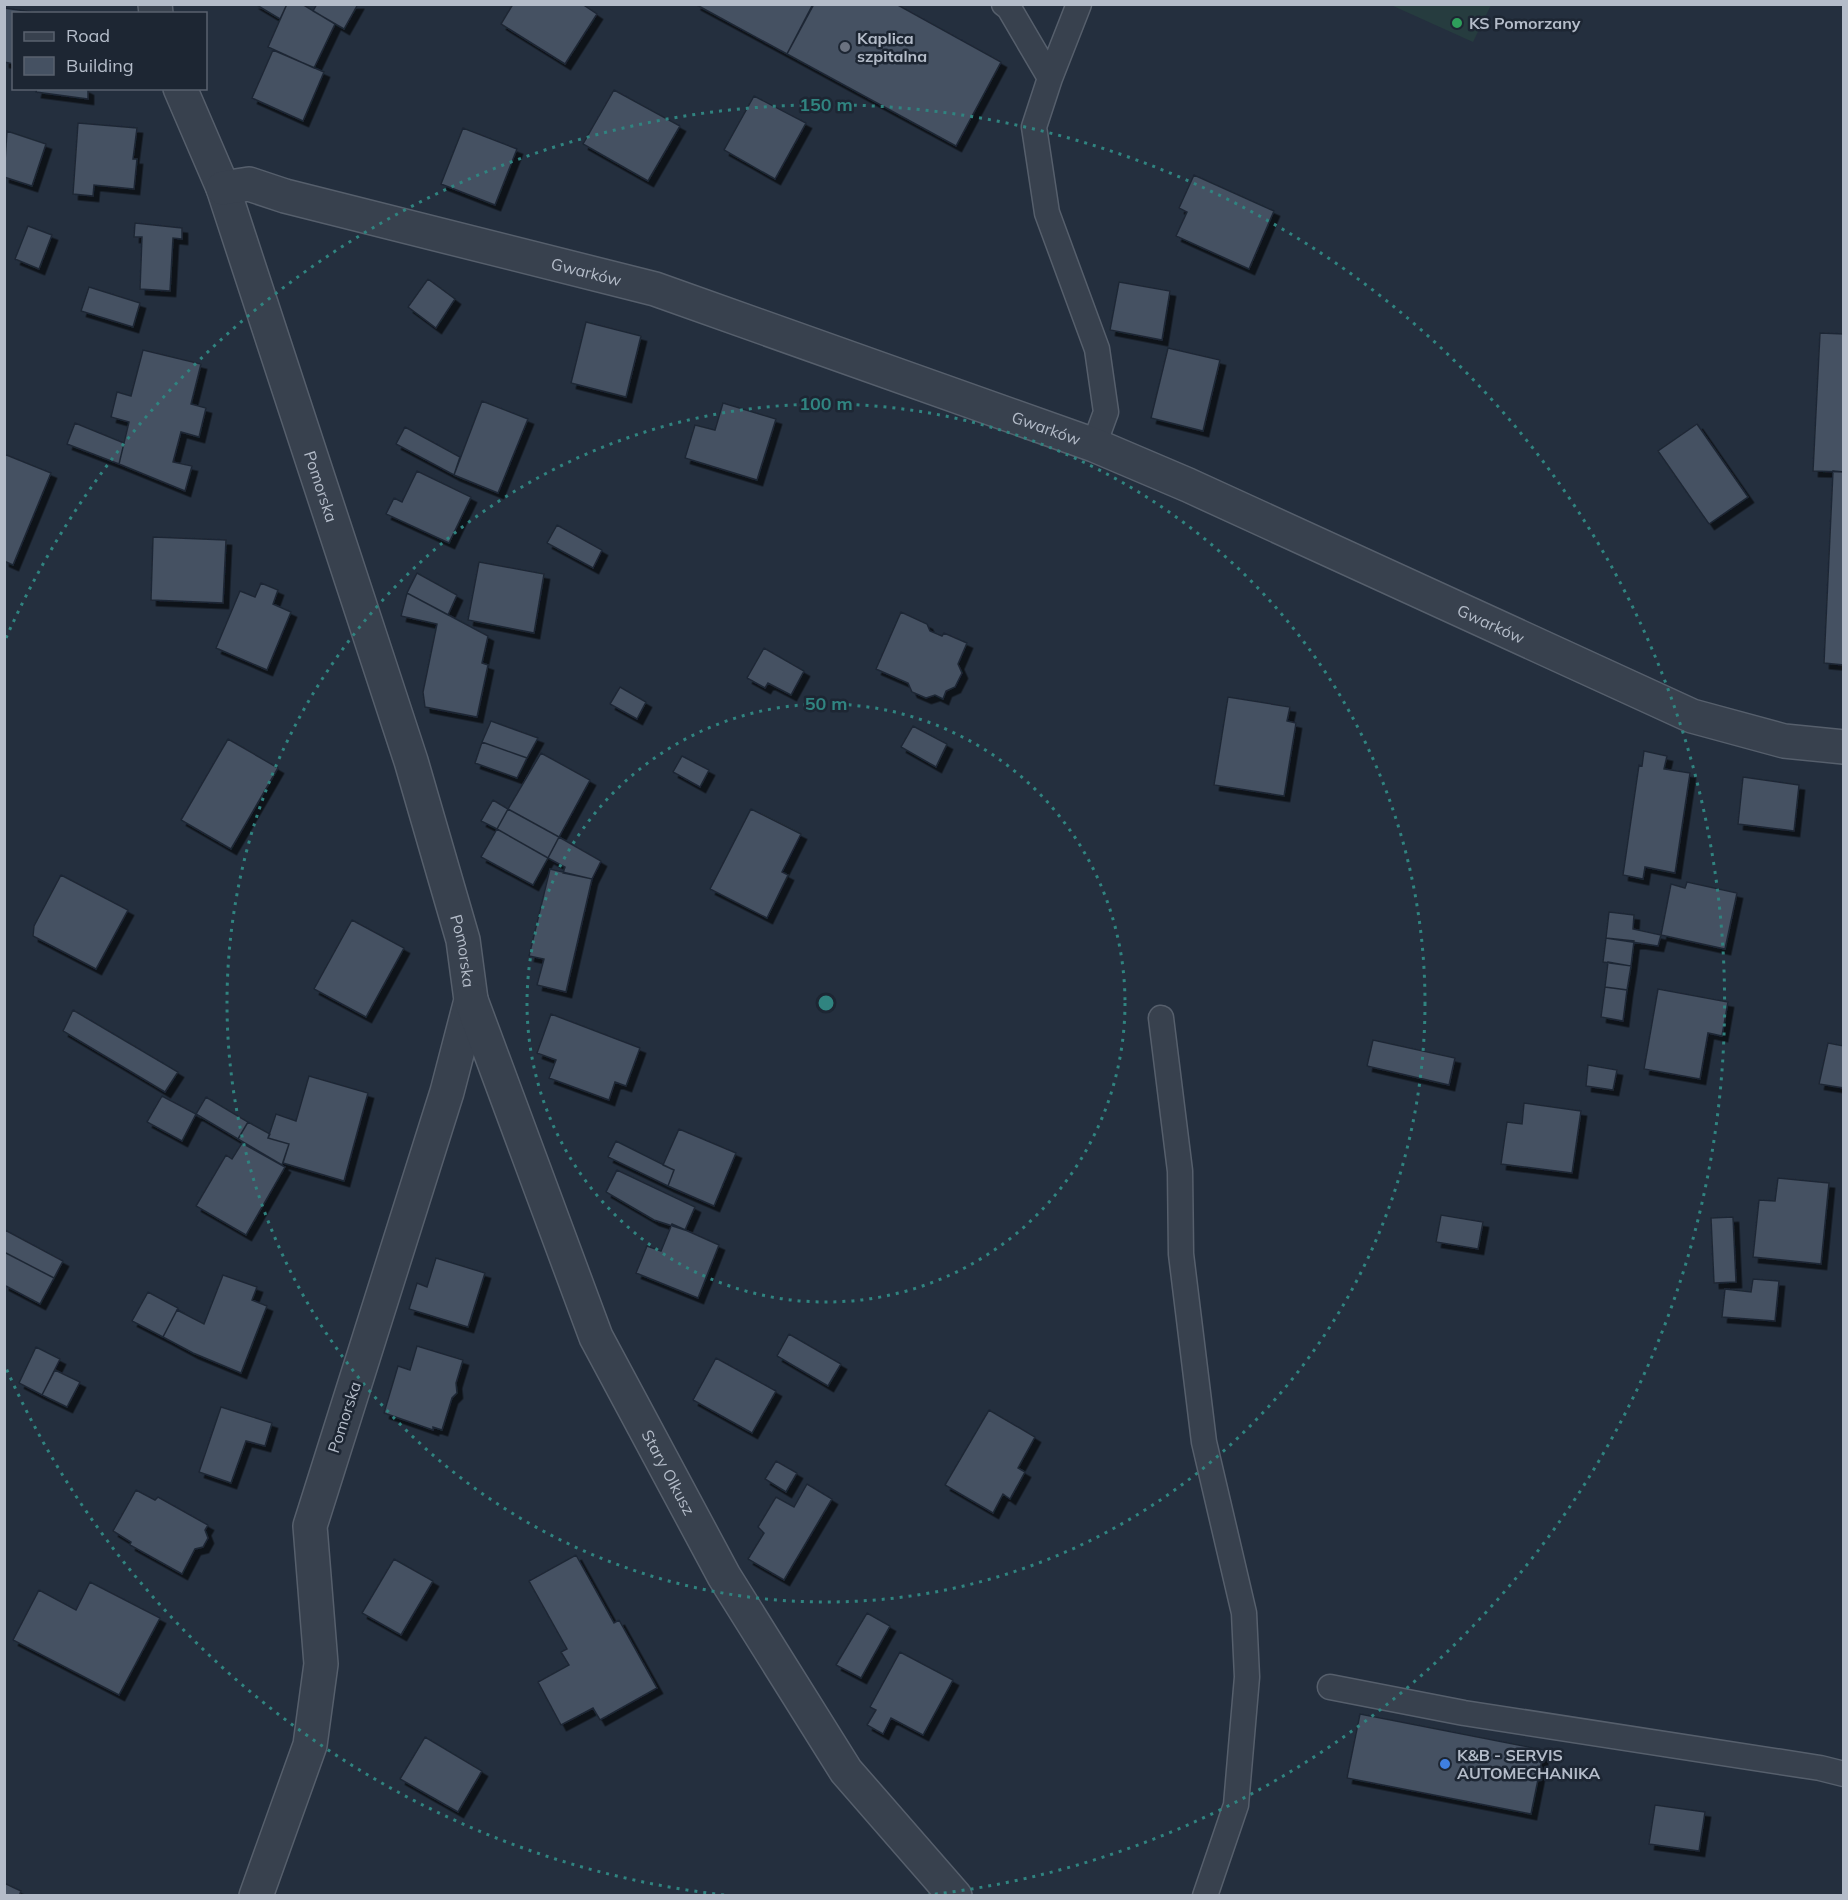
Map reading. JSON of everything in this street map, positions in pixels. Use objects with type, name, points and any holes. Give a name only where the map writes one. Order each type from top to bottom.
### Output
[{"type":"street","name":"Pomorska","points":[[181,90],[223,188],[411,761],[463,940],[471,1000],[447,1092],[310,1526],[321,1664],[310,1745],[256,1896]]},
{"type":"street","name":"Gwarków","points":[[223,188],[249,184],[297,199],[655,289],[1094,445],[1188,485],[1692,716],[1784,741],[1844,747]]},
{"type":"street","name":"Stary Olkusz","points":[[471,1000],[596,1337],[724,1576],[846,1771],[955,1896]]},
{"type":"lane","points":[[1004,4],[1009,8],[1050,78]]},
{"type":"lane","points":[[1079,4],[1050,78],[1034,128],[1047,213],[1097,349],[1106,412],[1094,445]]},
{"type":"lane","points":[[1161,1018],[1180,1172],[1181,1254],[1204,1442],[1244,1613],[1247,1677],[1236,1805],[1204,1896]]},
{"type":"lane","points":[[1330,1687],[1464,1713],[1820,1768],[1844,1774]]},
{"type":"green space","name":"KS Pomorzany","points":[[1491,4],[1473,42],[1391,5]]},
{"type":"building","points":[[255,4],[287,4],[280,19]]},
{"type":"building","points":[[287,4],[302,4],[335,24],[314,68],[268,47]]},
{"type":"building","points":[[317,4],[358,4],[344,29],[313,11]]},
{"type":"building","points":[[513,4],[582,4],[597,14],[565,64],[501,24]]},
{"type":"building","points":[[695,4],[814,4],[787,54]]},
{"type":"building","points":[[813,4],[896,4],[1001,62],[956,146],[787,54]]},
{"type":"building","points":[[4,8],[33,12],[12,12],[12,64],[4,62]]},
{"type":"building","points":[[273,50],[324,72],[303,121],[252,98]]},
{"type":"building","points":[[36,90],[88,90],[88,99],[36,92]]},
{"type":"building","points":[[614,90],[680,126],[648,181],[583,144]]},
{"type":"building","points":[[754,96],[806,123],[775,179],[724,150]]},
{"type":"building","points":[[78,123],[137,128],[133,159],[137,159],[134,189],[94,185],[93,196],[73,194]]},
{"type":"building","points":[[463,128],[517,149],[495,205],[441,184]]},
{"type":"building","points":[[7,131],[46,144],[32,186],[4,177]]},
{"type":"building","points":[[1194,175],[1274,211],[1249,269],[1176,236],[1187,212],[1179,208]]},
{"type":"building","points":[[135,223],[182,228],[182,239],[173,238],[170,291],[140,289],[142,237],[134,237]]},
{"type":"building","points":[[28,226],[52,235],[39,269],[15,259]]},
{"type":"building","points":[[428,279],[455,299],[436,328],[408,307]]},
{"type":"building","points":[[1119,282],[1170,291],[1162,340],[1110,330]]},
{"type":"building","points":[[89,287],[140,303],[133,327],[81,311]]},
{"type":"building","points":[[586,322],[641,336],[626,397],[571,383]]},
{"type":"building","points":[[1820,333],[1844,334],[1844,472],[1813,471]]},
{"type":"building","points":[[1168,348],[1220,360],[1203,431],[1151,418]]},
{"type":"building","points":[[143,350],[201,364],[191,404],[206,408],[199,437],[181,432],[173,462],[192,466],[185,491],[119,464],[129,422],[111,417],[117,392],[131,396]]},
{"type":"building","points":[[482,401],[528,419],[498,493],[454,475]]},
{"type":"building","points":[[723,403],[776,419],[757,480],[685,458],[695,425],[715,430]]},
{"type":"building","points":[[75,423],[124,443],[119,464],[67,444]]},
{"type":"building","points":[[1697,424],[1748,497],[1709,524],[1658,451]]},
{"type":"building","points":[[405,427],[460,457],[454,475],[396,444]]},
{"type":"building","points":[[4,454],[51,473],[13,565],[4,561]]},
{"type":"building","points":[[417,471],[471,497],[449,543],[386,514],[394,498],[402,502]]},
{"type":"building","points":[[1833,471],[1844,472],[1844,665],[1824,663]]},
{"type":"building","points":[[557,525],[602,550],[593,568],[547,543]]},
{"type":"building","points":[[153,537],[226,540],[223,603],[151,600]]},
{"type":"building","points":[[479,562],[544,574],[534,633],[468,620]]},
{"type":"building","points":[[417,573],[457,595],[448,615],[407,593]]},
{"type":"building","points":[[261,583],[278,590],[273,604],[291,612],[267,670],[216,648],[240,591],[255,597]]},
{"type":"building","points":[[407,593],[488,636],[482,663],[488,665],[477,717],[425,707],[423,692],[437,624],[401,616]]},
{"type":"building","points":[[901,612],[927,624],[930,631],[942,636],[944,633],[967,643],[958,664],[962,673],[955,687],[946,691],[943,699],[935,695],[926,698],[912,692],[908,683],[876,669]]},
{"type":"building","points":[[764,648],[804,671],[791,695],[768,683],[765,688],[747,678]]},
{"type":"building","points":[[620,687],[646,702],[637,719],[610,704]]},
{"type":"building","points":[[1228,697],[1290,707],[1287,721],[1296,723],[1284,796],[1214,785]]},
{"type":"building","points":[[491,721],[538,738],[527,758],[482,742]]},
{"type":"building","points":[[913,726],[947,744],[936,767],[901,747]]},
{"type":"building","points":[[228,739],[278,768],[231,849],[181,820]]},
{"type":"building","points":[[482,742],[527,758],[517,778],[475,763]]},
{"type":"building","points":[[1644,751],[1667,756],[1664,769],[1690,773],[1675,873],[1645,867],[1643,879],[1623,875],[1639,765],[1642,766]]},
{"type":"building","points":[[541,753],[590,780],[559,837],[508,809]]},
{"type":"building","points":[[682,756],[709,770],[700,787],[673,772]]},
{"type":"building","points":[[1743,777],[1799,785],[1794,831],[1738,824]]},
{"type":"building","points":[[493,800],[508,809],[497,829],[481,821]]},
{"type":"building","points":[[508,809],[559,837],[548,858],[497,829]]},
{"type":"building","points":[[751,809],[801,834],[782,872],[788,875],[767,918],[710,889]]},
{"type":"building","points":[[497,829],[548,858],[533,885],[481,857]]},
{"type":"building","points":[[559,837],[601,861],[592,879],[563,873],[565,867],[548,858]]},
{"type":"building","points":[[550,869],[592,879],[566,992],[537,985],[544,959],[529,956]]},
{"type":"building","points":[[61,875],[128,910],[96,969],[33,936],[34,926]]},
{"type":"building","points":[[1687,882],[1737,893],[1725,949],[1661,935],[1671,884],[1685,888]]},
{"type":"building","points":[[1609,912],[1634,915],[1633,929],[1661,935],[1658,946],[1606,938]]},
{"type":"building","points":[[352,920],[404,948],[366,1017],[314,989]]},
{"type":"building","points":[[1606,938],[1634,941],[1631,966],[1603,962]]},
{"type":"building","points":[[1608,962],[1631,966],[1627,990],[1605,987]]},
{"type":"building","points":[[1605,987],[1627,990],[1623,1021],[1601,1017]]},
{"type":"building","points":[[1658,989],[1728,1002],[1722,1036],[1708,1033],[1700,1079],[1644,1069]]},
{"type":"building","points":[[73,1010],[178,1072],[165,1092],[63,1031]]},
{"type":"building","points":[[551,1014],[640,1048],[626,1086],[615,1082],[609,1100],[549,1078],[556,1060],[537,1053]]},
{"type":"building","points":[[1373,1040],[1455,1058],[1449,1085],[1367,1066]]},
{"type":"building","points":[[1828,1043],[1844,1046],[1844,1088],[1819,1084]]},
{"type":"building","points":[[1588,1065],[1617,1070],[1613,1090],[1586,1086]]},
{"type":"building","points":[[309,1076],[368,1093],[344,1181],[283,1163],[289,1144],[268,1138],[276,1114],[296,1121]]},
{"type":"building","points":[[162,1096],[196,1114],[182,1141],[147,1122]]},
{"type":"building","points":[[206,1097],[248,1122],[238,1139],[196,1114]]},
{"type":"building","points":[[1524,1103],[1581,1111],[1572,1173],[1501,1164],[1507,1122],[1522,1124]]},
{"type":"building","points":[[248,1122],[270,1134],[268,1138],[289,1144],[282,1165],[238,1139]]},
{"type":"building","points":[[679,1129],[736,1153],[714,1206],[668,1186],[674,1170],[663,1165]]},
{"type":"building","points":[[616,1141],[674,1170],[668,1186],[608,1157]]},
{"type":"building","points":[[242,1143],[285,1167],[246,1235],[196,1206],[226,1155],[232,1159]]},
{"type":"building","points":[[617,1170],[695,1207],[685,1230],[654,1220],[606,1192]]},
{"type":"building","points":[[1778,1178],[1829,1183],[1821,1264],[1753,1257],[1759,1200],[1775,1201]]},
{"type":"building","points":[[1441,1215],[1483,1222],[1478,1249],[1436,1242]]},
{"type":"building","points":[[1733,1217],[1736,1282],[1714,1283],[1711,1218]]},
{"type":"building","points":[[672,1224],[719,1245],[698,1298],[636,1273],[647,1246],[661,1251]]},
{"type":"building","points":[[5,1230],[63,1261],[54,1278],[4,1252]]},
{"type":"building","points":[[4,1252],[54,1278],[40,1304],[4,1285]]},
{"type":"building","points":[[436,1258],[485,1273],[468,1327],[409,1309],[417,1283],[427,1287]]},
{"type":"building","points":[[223,1275],[257,1287],[252,1300],[267,1306],[241,1373],[193,1353],[163,1337],[177,1310],[204,1324]]},
{"type":"building","points":[[1753,1279],[1779,1281],[1775,1321],[1722,1317],[1725,1289],[1751,1292]]},
{"type":"building","points":[[148,1292],[178,1308],[163,1337],[132,1321]]},
{"type":"building","points":[[789,1334],[841,1364],[828,1386],[777,1356]]},
{"type":"building","points":[[417,1346],[463,1360],[456,1383],[457,1393],[452,1398],[442,1430],[433,1427],[433,1430],[384,1413],[398,1366],[410,1370]]},
{"type":"building","points":[[36,1347],[60,1359],[42,1395],[19,1383]]},
{"type":"building","points":[[716,1358],[776,1391],[752,1433],[693,1400]]},
{"type":"building","points":[[55,1370],[80,1382],[67,1407],[42,1395]]},
{"type":"building","points":[[221,1407],[272,1423],[265,1446],[246,1441],[231,1483],[199,1472]]},
{"type":"building","points":[[989,1410],[1035,1437],[1018,1468],[1025,1472],[1010,1499],[1003,1494],[993,1513],[945,1485]]},
{"type":"building","points":[[776,1461],[797,1473],[786,1492],[765,1479]]},
{"type":"building","points":[[807,1484],[832,1499],[784,1580],[748,1559],[764,1533],[758,1527],[776,1497],[794,1507]]},
{"type":"building","points":[[136,1490],[155,1500],[158,1497],[208,1525],[205,1530],[208,1538],[203,1547],[195,1549],[182,1574],[130,1545],[131,1542],[113,1531]]},
{"type":"building","points":[[576,1555],[614,1623],[619,1620],[657,1688],[600,1720],[593,1708],[561,1725],[538,1682],[569,1665],[561,1652],[567,1649],[529,1581]]},
{"type":"building","points":[[394,1559],[433,1581],[401,1635],[362,1613]]},
{"type":"building","points":[[90,1582],[160,1618],[119,1695],[13,1640],[39,1590],[76,1610]]},
{"type":"building","points":[[867,1613],[890,1626],[861,1678],[836,1665]]},
{"type":"building","points":[[900,1652],[953,1680],[923,1735],[891,1718],[883,1734],[867,1725],[876,1710],[870,1707]]},
{"type":"building","name":"K&B - SERVIS AUTOMECHANIKA","points":[[1360,1714],[1544,1750],[1531,1814],[1347,1778]]},
{"type":"building","points":[[425,1737],[482,1771],[458,1812],[400,1779]]},
{"type":"building","points":[[1655,1805],[1705,1812],[1699,1851],[1649,1844]]},
{"type":"building","points":[[4,1883],[21,1891],[19,1896],[4,1896]]},
{"type":"place","name":"KS Pomorzany","points":[[1457,23]]},
{"type":"place","name":"Kaplica szpitalna","points":[[845,47]]},
{"type":"place","name":"K&B - SERVIS AUTOMECHANIKA","points":[[1445,1764]]}]
